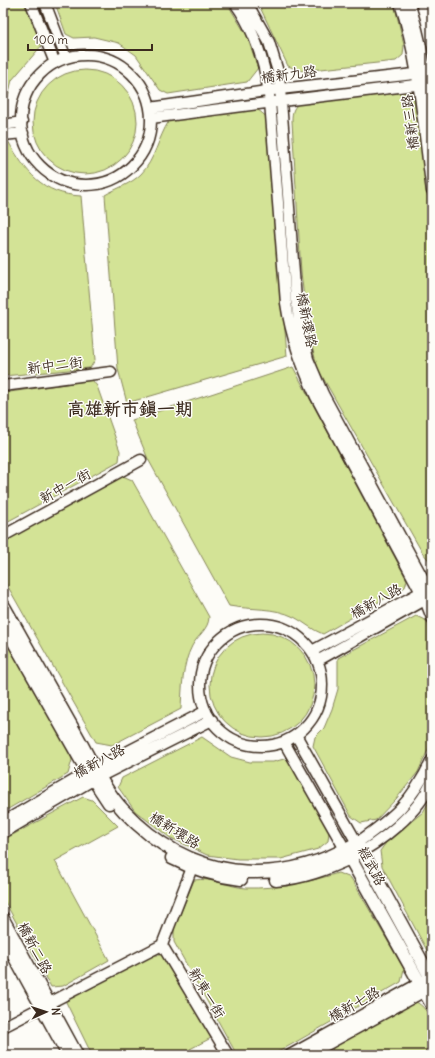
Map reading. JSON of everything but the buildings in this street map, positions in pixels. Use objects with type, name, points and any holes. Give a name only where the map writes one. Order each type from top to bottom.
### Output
[{"type":"street","points":[[31,3],[55,63]]},
{"type":"street","points":[[45,3],[66,58]]},
{"type":"street","name":"橋新環路","points":[[235,3],[257,43],[263,62],[269,91],[286,303],[290,329],[300,363],[316,397],[428,593]]},
{"type":"street","name":"橋新環路","points":[[247,3],[269,42],[276,61],[282,101],[296,300],[308,359],[323,394],[428,593],[432,618]]},
{"type":"street","name":"橋新三路","points":[[400,3],[425,73]]},
{"type":"street","name":"橋新三路","points":[[409,3],[417,27],[425,73],[432,190]]},
{"type":"street","points":[[82,55],[97,56],[112,61],[126,69],[141,86],[150,108],[151,118],[149,137],[138,158],[130,168],[115,178],[98,184],[72,184],[58,179],[46,171],[35,160],[27,147],[23,133],[23,108],[27,95],[34,82],[43,72],[55,63],[66,58],[82,55]]},
{"type":"street","name":"橋新九路","points":[[150,108],[280,89],[425,73]]},
{"type":"street","name":"橋新九路","points":[[151,118],[270,102],[426,84]]},
{"type":"street","name":"橋新三路","points":[[426,84],[432,117]]},
{"type":"street","points":[[3,125],[22,122]]},
{"type":"street","points":[[3,135],[23,133]]},
{"type":"street","name":"新中二街","points":[[3,386],[111,372]]},
{"type":"street","name":"新中一街","points":[[3,536],[141,460]]},
{"type":"street","name":"橋新八路","points":[[315,656],[428,593]]},
{"type":"street","name":"橋新環路","points":[[3,605],[116,814],[151,845],[217,876],[265,880],[306,875],[326,869],[348,854],[383,837],[410,813],[429,788],[432,781]]},
{"type":"street","name":"橋新環路","points":[[3,623],[94,774]]},
{"type":"street","points":[[268,624],[290,632],[301,638],[315,656],[322,681],[320,702],[311,721],[296,735],[284,742],[264,746],[244,744],[226,735],[209,716],[202,697],[201,680],[204,663],[213,648],[234,630],[251,625],[268,624]]},
{"type":"street","name":"橋新八路","points":[[3,822],[209,716]]},
{"type":"street","name":"經武路","points":[[296,735],[360,848],[428,983],[432,1005]]},
{"type":"street","name":"經武路","points":[[284,742],[348,854],[428,983]]},
{"type":"street","name":"橋新環路","points":[[360,848],[402,808],[420,785],[432,760]]},
{"type":"street","name":"橋新八路","points":[[3,833],[94,774]]},
{"type":"street","points":[[3,1027],[162,945],[193,864]]},
{"type":"street","name":"橋新二路","points":[[3,917],[67,1055]]},
{"type":"street","name":"橋新二路","points":[[3,938],[44,1005],[78,1055]]},
{"type":"street","name":"新東一街","points":[[162,945],[228,1055]]},
{"type":"street","name":"橋新七路","points":[[308,1055],[428,983]]},
{"type":"street","name":"橋新七路","points":[[290,1055],[320,1048]]},
{"type":"green space","points":[[3,3],[28,3],[43,44],[12,80],[3,116]]},
{"type":"green space","points":[[55,3],[227,3],[247,36],[258,68],[247,82],[168,94],[160,90],[136,55],[119,43],[94,37],[74,38],[66,34]]},
{"type":"green space","points":[[258,3],[394,3],[404,45],[403,55],[396,61],[302,71],[288,66]]},
{"type":"green space","points":[[85,70],[105,74],[122,85],[133,102],[137,122],[133,142],[122,159],[105,170],[85,174],[65,170],[48,159],[37,142],[33,122],[37,102],[48,85],[65,74]]},
{"type":"green space","points":[[410,91],[414,98],[432,214],[432,564],[422,552],[318,369],[308,332],[301,272],[292,121],[294,110],[301,102]]},
{"type":"green space","points":[[257,109],[268,118],[287,356],[127,403],[118,369],[105,195],[128,183],[141,174],[150,162],[169,121]]},
{"type":"green space","points":[[8,141],[29,171],[46,186],[56,191],[81,196],[95,360],[90,368],[3,376],[3,142]]},
{"type":"green space","points":[[293,367],[407,580],[405,587],[323,634],[298,619],[286,614],[270,610],[229,606],[148,459],[132,420]]},
{"type":"green space","points":[[92,380],[97,386],[120,451],[119,461],[3,524],[3,393]]},
{"type":"green space","points":[[123,476],[132,480],[209,617],[205,629],[194,642],[186,661],[183,677],[181,709],[112,745],[96,742],[3,578],[3,542]]},
{"type":"green space","points":[[416,616],[427,621],[432,636],[432,741],[418,772],[396,799],[376,820],[361,823],[351,816],[313,746],[315,737],[324,728],[338,689],[338,658]]},
{"type":"green space","points":[[262,633],[282,637],[299,648],[310,665],[314,685],[310,705],[299,722],[282,733],[262,737],[242,733],[225,722],[214,705],[210,685],[214,665],[225,648],[242,637]]},
{"type":"green space","points":[[10,645],[69,750],[72,760],[68,774],[3,812],[3,649]]},
{"type":"green space","points":[[202,737],[231,757],[250,762],[273,762],[284,759],[290,760],[329,832],[328,841],[318,849],[281,859],[238,859],[207,855],[169,837],[135,811],[118,787],[122,778]]},
{"type":"green space","points":[[83,797],[92,800],[118,826],[55,861],[109,960],[63,986],[51,987],[3,898],[3,840]]},
{"type":"green space","points":[[432,797],[432,960],[382,866],[380,851],[388,840],[423,812]]},
{"type":"green space","points":[[338,873],[351,878],[404,969],[401,982],[273,1055],[237,1055],[174,942],[174,929],[194,880],[201,879],[246,888],[258,888],[293,884]]},
{"type":"green space","points":[[154,955],[163,955],[211,1038],[190,1049],[193,1055],[92,1055],[65,1000]]},
{"type":"green space","points":[[414,1001],[426,1010],[429,1017],[432,1031],[432,1055],[332,1055],[331,1053],[334,1046]]},
{"type":"district","name":"高雄新市鎮一期","points":[[130,409]]}]
